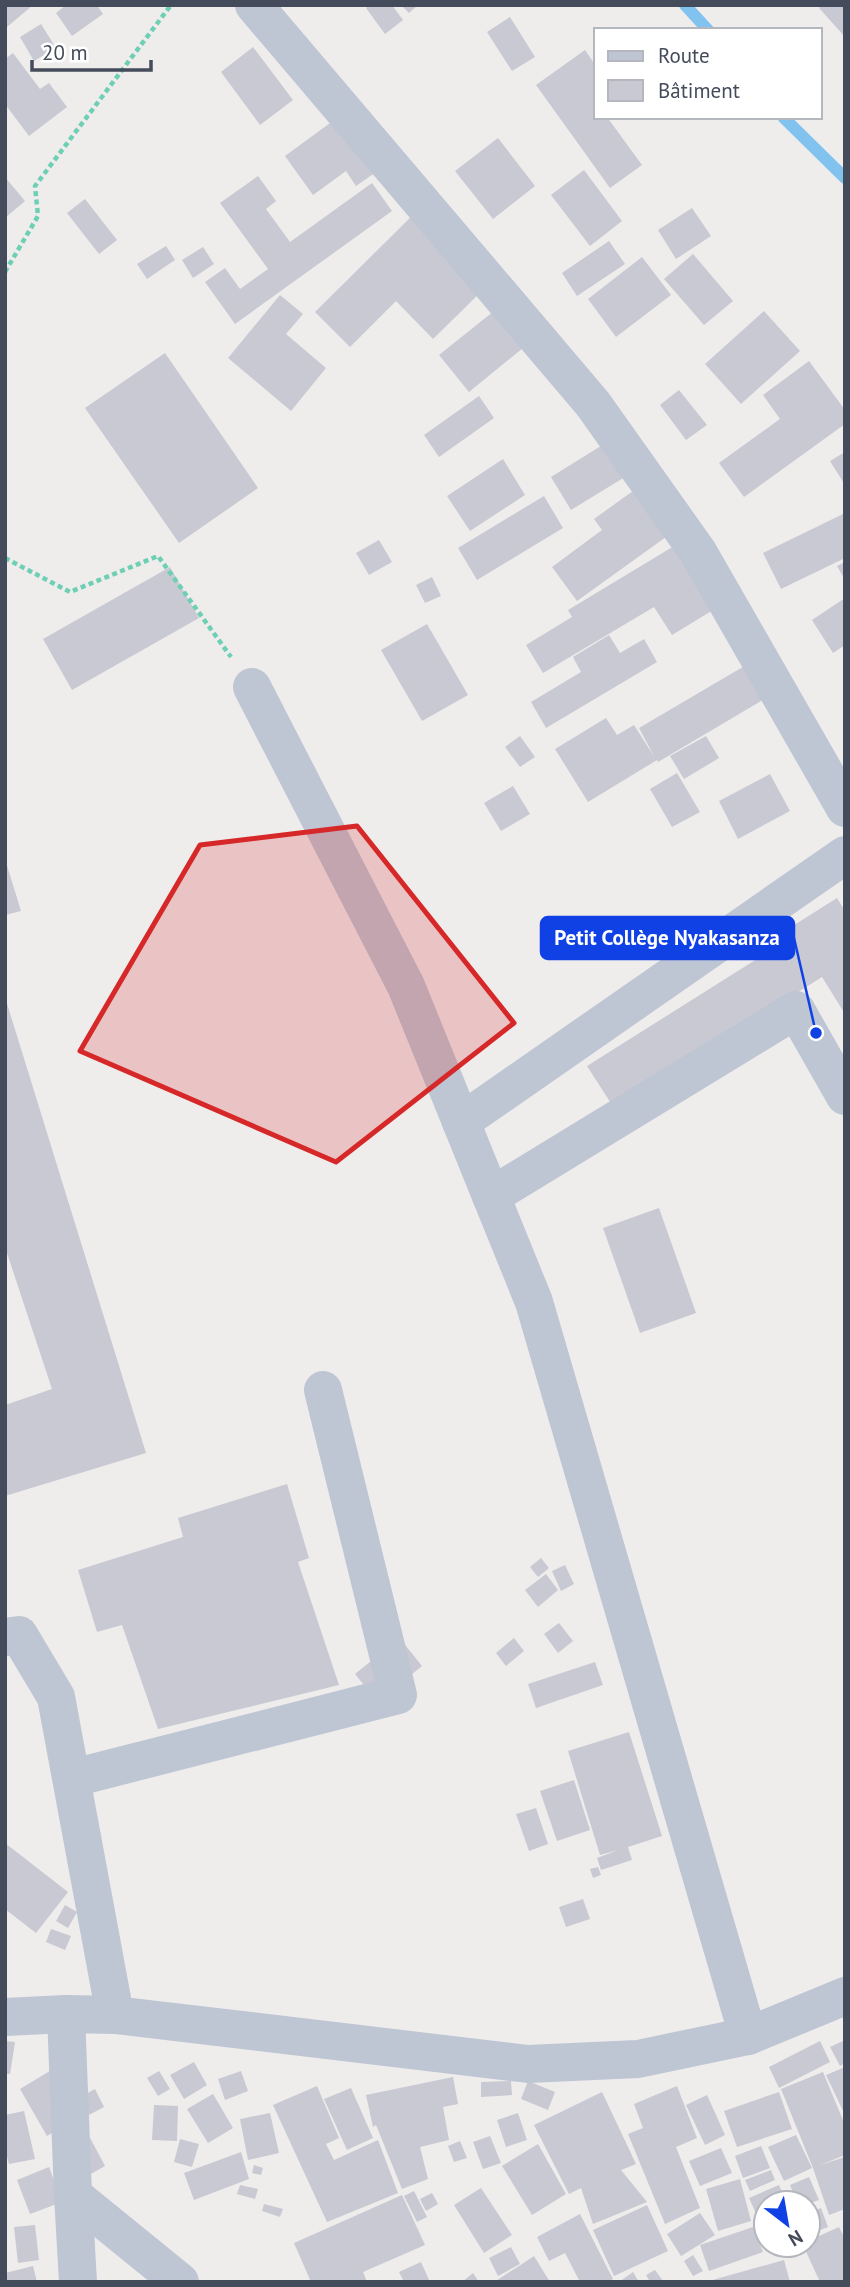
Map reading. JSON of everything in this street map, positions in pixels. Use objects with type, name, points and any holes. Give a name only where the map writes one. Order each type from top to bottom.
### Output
[{"type":"street","points":[[254,5],[593,404],[698,552],[845,808]]},
{"type":"street","points":[[252,687],[406,986],[534,1302],[748,2036]]},
{"type":"street","points":[[461,1122],[845,855]]},
{"type":"street","points":[[491,1196],[796,1010],[845,1096]]},
{"type":"street","points":[[73,1778],[398,1695],[323,1390]]},
{"type":"street","points":[[5,1637],[19,1635],[56,1697],[115,2015]]},
{"type":"street","points":[[5,2017],[115,2015],[528,2064],[638,2059],[748,2036],[845,1996]]},
{"type":"street","points":[[66,2014],[77,2282]]},
{"type":"street","points":[[73,2194],[180,2282]]},
{"type":"path","points":[[5,272],[38,216],[35,186],[171,5]]},
{"type":"path","points":[[5,558],[71,592],[158,555],[252,687]]},
{"type":"highlighted area","points":[[357,826],[514,1023],[336,1162],[80,1051],[200,845]]},
{"type":"building","points":[[5,5],[33,5],[7,27]]},
{"type":"building","points":[[66,5],[97,5],[103,14],[72,36],[56,13]]},
{"type":"building","points":[[370,5],[392,5],[403,20],[385,34],[366,8]]},
{"type":"building","points":[[401,5],[418,5],[409,13]]},
{"type":"building","points":[[821,5],[845,5],[845,37],[819,8]]},
{"type":"building","points":[[510,17],[535,57],[512,71],[487,32]]},
{"type":"building","points":[[41,24],[56,48],[34,61],[20,37]]},
{"type":"building","points":[[253,47],[293,100],[260,125],[221,72]]},
{"type":"building","points":[[585,50],[594,63],[594,119],[608,119],[642,165],[610,188],[536,85]]},
{"type":"building","points":[[13,53],[40,89],[49,83],[67,107],[29,136],[5,104],[5,59]]},
{"type":"building","points":[[341,115],[379,170],[356,186],[346,171],[313,195],[285,156]]},
{"type":"building","points":[[498,138],[535,186],[493,219],[455,171]]},
{"type":"building","points":[[584,170],[622,221],[590,246],[551,195]]},
{"type":"building","points":[[258,176],[276,201],[266,209],[290,242],[372,183],[392,211],[235,324],[205,282],[225,268],[240,289],[268,269],[220,203]]},
{"type":"building","points":[[5,177],[25,201],[5,218]]},
{"type":"building","points":[[85,199],[117,240],[99,254],[67,213]]},
{"type":"building","points":[[422,206],[488,285],[433,339],[396,301],[350,347],[315,312]]},
{"type":"building","points":[[692,208],[711,236],[676,259],[658,230]]},
{"type":"building","points":[[609,241],[625,264],[577,296],[562,273]]},
{"type":"building","points":[[166,246],[175,260],[147,279],[137,264]]},
{"type":"building","points":[[203,247],[214,264],[193,278],[182,260]]},
{"type":"building","points":[[693,254],[733,301],[704,325],[664,279]]},
{"type":"building","points":[[642,257],[671,295],[616,337],[588,299]]},
{"type":"building","points":[[280,295],[303,314],[286,334],[326,368],[291,411],[228,358]]},
{"type":"building","points":[[494,311],[523,348],[469,392],[439,355]]},
{"type":"building","points":[[764,311],[800,351],[741,404],[705,364]]},
{"type":"building","points":[[165,353],[258,488],[179,543],[85,408]]},
{"type":"building","points":[[809,361],[845,410],[845,424],[744,497],[719,463],[780,419],[763,395]]},
{"type":"building","points":[[679,390],[707,425],[686,440],[660,405]]},
{"type":"building","points":[[479,396],[494,418],[439,457],[424,435]]},
{"type":"building","points":[[617,436],[638,469],[571,510],[551,477]]},
{"type":"building","points":[[845,452],[845,485],[830,461]]},
{"type":"building","points":[[503,459],[525,495],[470,531],[447,496]]},
{"type":"building","points":[[644,483],[677,529],[577,601],[552,567],[602,530],[594,519]]},
{"type":"building","points":[[544,496],[563,528],[477,580],[458,548]]},
{"type":"building","points":[[845,513],[845,558],[781,589],[763,553]]},
{"type":"building","points":[[379,540],[392,562],[369,575],[356,553]]},
{"type":"building","points":[[684,540],[723,604],[672,635],[654,607],[543,673],[526,645],[572,617],[568,610]]},
{"type":"building","points":[[845,562],[845,580],[837,566]]},
{"type":"building","points":[[170,567],[199,618],[72,690],[43,639]]},
{"type":"building","points":[[432,577],[441,596],[425,603],[416,585]]},
{"type":"building","points":[[845,598],[845,645],[833,653],[812,620]]},
{"type":"building","points":[[427,624],[468,695],[422,721],[381,650]]},
{"type":"building","points":[[609,635],[620,653],[644,639],[657,662],[546,728],[531,702],[581,672],[573,657]]},
{"type":"building","points":[[758,658],[778,691],[588,802],[555,749],[606,718],[617,735],[634,725],[655,758],[639,728]]},
{"type":"building","points":[[520,736],[535,757],[520,767],[505,747]]},
{"type":"building","points":[[706,736],[719,758],[684,779],[670,756]]},
{"type":"building","points":[[677,773],[700,812],[672,827],[650,789]]},
{"type":"building","points":[[770,774],[790,811],[738,839],[719,801]]},
{"type":"building","points":[[513,786],[530,814],[501,831],[484,803]]},
{"type":"building","points":[[5,859],[21,911],[5,915]]},
{"type":"building","points":[[837,898],[845,911],[845,1014],[822,977],[614,1108],[587,1066],[795,935],[791,927]]},
{"type":"building","points":[[5,997],[146,1453],[5,1496],[5,1405],[52,1389],[5,1247]]},
{"type":"building","points":[[659,1208],[696,1313],[640,1333],[603,1228]]},
{"type":"building","points":[[287,1484],[309,1558],[298,1562],[339,1685],[158,1729],[122,1625],[97,1632],[78,1570],[183,1537],[178,1518]]},
{"type":"building","points":[[541,1558],[549,1568],[538,1577],[530,1567]]},
{"type":"building","points":[[565,1565],[574,1584],[561,1591],[552,1571]]},
{"type":"building","points":[[546,1574],[558,1590],[538,1607],[525,1590]]},
{"type":"building","points":[[559,1623],[573,1641],[558,1653],[544,1634]]},
{"type":"building","points":[[514,1638],[524,1651],[506,1666],[496,1653]]},
{"type":"building","points":[[402,1641],[422,1666],[406,1679]]},
{"type":"building","points":[[376,1657],[393,1679],[372,1695],[355,1674]]},
{"type":"building","points":[[595,1662],[603,1685],[536,1708],[528,1684]]},
{"type":"building","points":[[629,1732],[662,1836],[628,1847],[632,1860],[601,1870],[597,1858],[618,1850],[600,1855],[568,1751]]},
{"type":"building","points":[[574,1780],[590,1830],[557,1841],[540,1791]]},
{"type":"building","points":[[536,1808],[548,1844],[529,1851],[516,1814]]},
{"type":"building","points":[[5,1843],[68,1892],[36,1933],[5,1909]]},
{"type":"building","points":[[598,1867],[601,1875],[593,1878],[590,1869]]},
{"type":"building","points":[[583,1899],[590,1919],[566,1927],[559,1907]]},
{"type":"building","points":[[65,1905],[77,1912],[68,1928],[56,1921]]},
{"type":"building","points":[[51,1929],[71,1936],[65,1950],[46,1942]]},
{"type":"building","points":[[845,2040],[845,2063],[840,2066],[830,2047]]},
{"type":"building","points":[[5,2041],[15,2042],[10,2074],[5,2074]]},
{"type":"building","points":[[820,2041],[830,2062],[779,2088],[769,2067]]},
{"type":"building","points":[[194,2062],[207,2085],[184,2099],[170,2075]]},
{"type":"building","points":[[845,2067],[845,2115],[826,2075]]},
{"type":"building","points":[[53,2069],[80,2116],[47,2136],[20,2089]]},
{"type":"building","points":[[159,2071],[170,2089],[158,2096],[147,2078]]},
{"type":"building","points":[[241,2071],[248,2091],[225,2100],[218,2079]]},
{"type":"building","points":[[823,2072],[845,2125],[845,2155],[820,2165],[845,2157],[845,2209],[829,2215],[822,2189],[781,2089]]},
{"type":"building","points":[[453,2077],[458,2104],[443,2107],[449,2140],[420,2147],[428,2179],[402,2189],[376,2125],[373,2127],[366,2095]]},
{"type":"building","points":[[511,2081],[512,2095],[481,2097],[481,2082]]},
{"type":"building","points":[[528,2081],[555,2092],[548,2110],[521,2099]]},
{"type":"building","points":[[317,2086],[339,2138],[326,2144],[334,2160],[378,2140],[398,2193],[327,2222],[273,2105]]},
{"type":"building","points":[[677,2086],[697,2138],[676,2147],[700,2208],[665,2224],[628,2134],[643,2128],[634,2104]]},
{"type":"building","points":[[351,2088],[373,2138],[347,2150],[324,2099]]},
{"type":"building","points":[[95,2089],[104,2107],[89,2115],[80,2097]]},
{"type":"building","points":[[602,2092],[636,2164],[621,2170],[647,2202],[593,2224],[581,2188],[569,2194],[534,2125]]},
{"type":"building","points":[[779,2092],[792,2129],[737,2147],[724,2111]]},
{"type":"building","points":[[213,2094],[233,2128],[208,2143],[187,2109]]},
{"type":"building","points":[[707,2095],[725,2135],[705,2145],[686,2105]]},
{"type":"building","points":[[154,2105],[178,2106],[177,2141],[152,2140]]},
{"type":"building","points":[[24,2111],[35,2159],[9,2164],[5,2149],[5,2115]]},
{"type":"building","points":[[270,2113],[279,2153],[248,2160],[240,2119]]},
{"type":"building","points":[[518,2113],[527,2140],[506,2147],[497,2120]]},
{"type":"building","points":[[88,2134],[105,2166],[89,2175]]},
{"type":"building","points":[[796,2135],[812,2168],[784,2181],[768,2147]]},
{"type":"building","points":[[490,2136],[501,2163],[483,2169],[473,2142]]},
{"type":"building","points":[[180,2139],[199,2144],[192,2167],[174,2162]]},
{"type":"building","points":[[460,2141],[467,2158],[454,2162],[448,2146]]},
{"type":"building","points":[[538,2144],[566,2194],[532,2215],[502,2166]]},
{"type":"building","points":[[761,2146],[770,2168],[743,2178],[735,2156]]},
{"type":"building","points":[[721,2148],[732,2173],[700,2186],[689,2161]]},
{"type":"building","points":[[241,2152],[249,2179],[194,2200],[184,2173]]},
{"type":"building","points":[[254,2165],[263,2168],[261,2175],[252,2173]]},
{"type":"building","points":[[49,2167],[62,2202],[30,2214],[17,2180]]},
{"type":"building","points":[[771,2170],[775,2180],[750,2191],[745,2180]]},
{"type":"building","points":[[809,2177],[814,2189],[792,2189],[790,2185]]},
{"type":"building","points":[[740,2179],[751,2221],[718,2231],[706,2189]]},
{"type":"building","points":[[240,2185],[258,2189],[255,2199],[237,2194]]},
{"type":"building","points":[[481,2188],[512,2235],[484,2253],[454,2205]]},
{"type":"building","points":[[414,2191],[427,2217],[417,2222],[404,2196]]},
{"type":"building","points":[[432,2193],[438,2204],[426,2211],[420,2199]]},
{"type":"building","points":[[402,2195],[425,2245],[363,2272],[367,2282],[311,2282],[294,2243]]},
{"type":"building","points":[[264,2204],[283,2209],[280,2217],[262,2211]]},
{"type":"building","points":[[647,2205],[668,2251],[614,2276],[593,2230]]},
{"type":"building","points":[[822,2211],[828,2227],[822,2229]]},
{"type":"building","points":[[700,2213],[715,2235],[681,2256],[667,2234]]},
{"type":"building","points":[[580,2214],[613,2279],[608,2282],[580,2282],[565,2253],[549,2261],[537,2237]]},
{"type":"building","points":[[35,2225],[39,2260],[18,2263],[14,2227]]},
{"type":"building","points":[[752,2227],[752,2256],[709,2271],[700,2245]]},
{"type":"building","points":[[839,2227],[845,2239],[845,2282],[820,2282],[809,2259],[822,2259],[822,2235]]},
{"type":"building","points":[[511,2247],[520,2264],[498,2276],[489,2258]]},
{"type":"building","points":[[693,2255],[703,2271],[693,2276],[684,2261]]},
{"type":"building","points":[[534,2256],[550,2282],[494,2282],[519,2266]]},
{"type":"building","points":[[784,2260],[790,2282],[709,2282],[709,2281]]},
{"type":"building","points":[[421,2262],[430,2282],[404,2282],[399,2272]]},
{"type":"building","points":[[33,2266],[37,2282],[6,2282],[5,2273]]},
{"type":"building","points":[[655,2270],[663,2281],[650,2282],[646,2275]]},
{"type":"building","points":[[633,2272],[639,2282],[619,2282]]},
{"type":"building","points":[[473,2273],[479,2282],[462,2282]]},
{"type":"waterway","points":[[685,5],[706,28]]},
{"type":"waterway","points":[[785,119],[845,178]]},
{"type":"place","name":"Petit Collège Nyakasanza","points":[[816,1033]]}]
